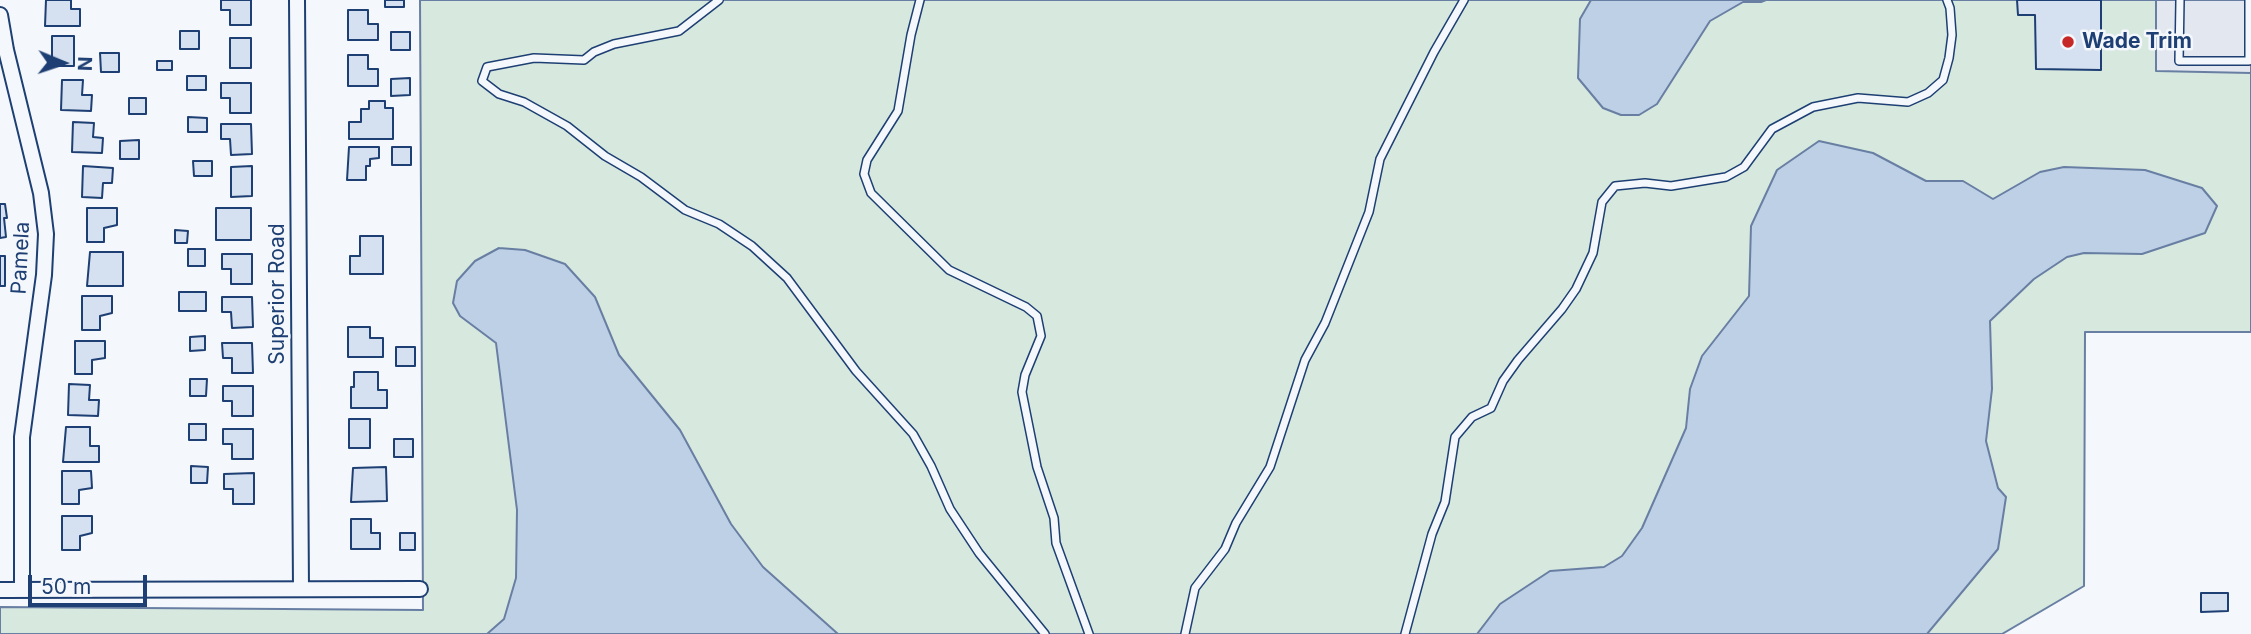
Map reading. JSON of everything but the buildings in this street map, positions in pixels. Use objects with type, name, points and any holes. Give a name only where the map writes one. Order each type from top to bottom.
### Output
[{"type":"street","name":"Superior Road","points":[[298,0],[301,588]]},
{"type":"street","name":"Pamela","points":[[0,15],[41,193],[46,234],[44,275],[22,437],[22,590]]},
{"type":"street","points":[[0,590],[420,589]]},
{"type":"lane","points":[[719,0],[679,31],[614,44],[594,52],[584,60],[534,58],[488,67],[482,81],[499,94],[524,102],[567,126],[605,156],[641,177],[685,210],[719,224],[752,246],[787,278],[856,371],[913,435],[931,466],[950,509],[979,553],[1045,634]]},
{"type":"lane","points":[[920,0],[898,111],[867,160],[863,174],[871,193],[949,270],[1026,307],[1037,316],[1041,336],[1025,375],[1023,392],[1037,467],[1054,518],[1056,543],[1089,634]]},
{"type":"lane","points":[[1185,634],[1195,588],[1226,549],[1236,523],[1270,467],[1305,360],[1325,323],[1368,212],[1380,159],[1434,52],[1464,0]]},
{"type":"lane","points":[[1405,634],[1432,534],[1445,502],[1455,437],[1472,416],[1491,408],[1503,380],[1547,329],[1576,289],[1593,253],[1602,202],[1615,186],[1645,183],[1671,186],[1726,177],[1744,167],[1772,129],[1813,107],[1858,97],[1908,102],[1928,93],[1943,80],[1949,58],[1952,35],[1947,0]]},
{"type":"lane","points":[[2179,0],[2179,61],[2249,61],[2249,0]]},
{"type":"shaded area","points":[[420,0],[2251,0],[2251,332],[2085,332],[2084,586],[2002,634],[0,634],[0,607],[423,610]]},
{"type":"shaded area","points":[[2156,0],[2251,0],[2251,73],[2156,71]]},
{"type":"water","points":[[1591,0],[1766,0],[1743,2],[1710,21],[1657,104],[1639,115],[1621,115],[1603,108],[1578,78],[1580,19]]},
{"type":"water","points":[[1819,141],[1873,153],[1926,181],[1963,181],[1993,199],[2040,172],[2064,167],[2145,170],[2202,188],[2217,206],[2205,233],[2142,254],[2084,253],[2067,257],[2034,279],[1990,321],[1992,389],[1986,441],[1998,488],[2006,497],[1998,549],[1927,634],[1477,634],[1500,604],[1550,571],[1604,567],[1622,556],[1642,528],[1686,428],[1690,389],[1702,356],[1749,296],[1751,226],[1777,170]]},
{"type":"water","points":[[499,248],[525,250],[565,264],[595,297],[619,355],[680,430],[731,524],[763,567],[838,634],[487,634],[504,619],[516,578],[517,510],[496,343],[460,316],[453,303],[457,281],[475,261]]},
{"type":"place","name":"Wade Trim","points":[[2068,42]]}]
